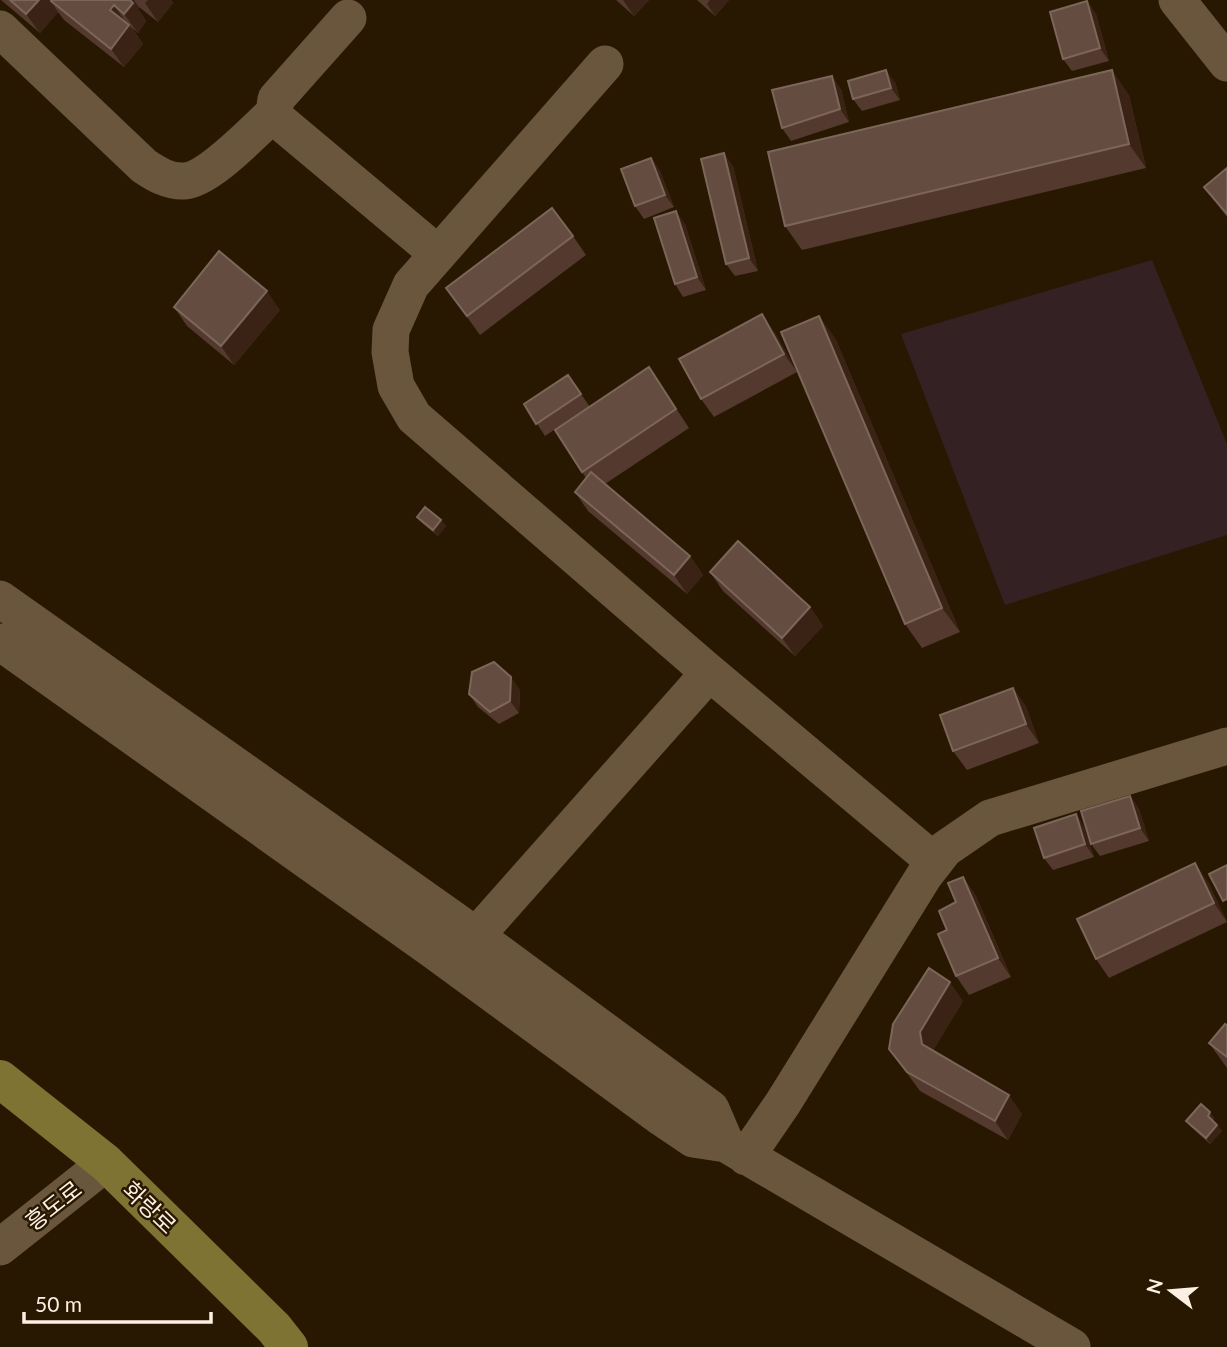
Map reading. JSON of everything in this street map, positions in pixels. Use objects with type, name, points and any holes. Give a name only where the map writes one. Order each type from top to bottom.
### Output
[{"type":"main road","name":"화랑로","points":[[0,1079],[106,1163],[274,1328],[289,1347]]},
{"type":"street","points":[[1177,0],[1227,63]]},
{"type":"street","points":[[348,18],[276,99],[274,113],[277,119],[438,254]]},
{"type":"street","points":[[0,29],[144,166],[172,180],[186,181],[201,176],[274,113]]},
{"type":"street","points":[[605,65],[411,285],[391,330],[391,370],[404,402],[414,417],[709,673],[935,862]]},
{"type":"street","points":[[2,604],[474,935],[711,1109],[736,1150]]},
{"type":"street","points":[[0,642],[693,1139],[736,1150],[1072,1347]]},
{"type":"street","points":[[452,964],[474,935],[709,673]]},
{"type":"street","points":[[736,1150],[935,862],[965,832],[990,818],[1227,746]]},
{"type":"street","name":"흥도로","points":[[0,1247],[106,1163]]},
{"type":"shaded area","points":[[1152,260],[1227,444],[1227,535],[1005,605],[901,334]]},
{"type":"building","points":[[10,0],[39,0],[26,14]]},
{"type":"building","points":[[51,0],[130,0],[133,3],[124,14],[114,5],[110,10],[129,25],[111,49]]},
{"type":"building","points":[[1087,1],[1100,48],[1063,59],[1050,12]]},
{"type":"building","points":[[886,70],[891,88],[853,99],[848,81]]},
{"type":"building","points":[[1112,70],[1129,144],[785,226],[768,152]]},
{"type":"building","points":[[832,76],[840,109],[782,128],[772,90]]},
{"type":"building","points":[[724,153],[749,258],[726,264],[701,159]]},
{"type":"building","points":[[651,158],[665,195],[635,206],[621,169]]},
{"type":"building","points":[[1227,168],[1227,214],[1204,187]]},
{"type":"building","points":[[552,208],[573,236],[467,316],[446,288]]},
{"type":"building","points":[[676,211],[697,277],[675,284],[654,218]]},
{"type":"building","points":[[219,251],[267,291],[221,346],[174,307]]},
{"type":"building","points":[[762,314],[784,354],[701,399],[679,359]]},
{"type":"building","points":[[819,316],[942,608],[905,624],[781,332]]},
{"type":"building","points":[[649,367],[676,409],[582,472],[555,430]]},
{"type":"building","points":[[568,375],[581,394],[536,424],[524,404]]},
{"type":"building","points":[[591,472],[690,556],[674,575],[575,492]]},
{"type":"building","points":[[425,507],[441,520],[433,530],[417,517]]},
{"type":"building","points":[[738,541],[810,607],[782,638],[710,572]]},
{"type":"building","points":[[494,662],[511,677],[510,701],[490,712],[469,694],[472,672]]},
{"type":"building","points":[[1013,688],[1026,724],[953,751],[940,715]]},
{"type":"building","points":[[1130,796],[1140,828],[1091,844],[1081,811]]},
{"type":"building","points":[[1076,814],[1085,844],[1044,858],[1034,828]]},
{"type":"building","points":[[1195,863],[1214,903],[1096,959],[1077,919]]},
{"type":"building","points":[[1227,865],[1227,899],[1223,901],[1209,874]]},
{"type":"building","points":[[963,877],[998,958],[956,976],[938,934],[947,930],[939,911],[956,902],[948,883]]},
{"type":"building","points":[[929,968],[950,982],[920,1032],[922,1044],[1009,1095],[995,1121],[907,1072],[889,1049],[893,1024]]},
{"type":"building","points":[[1225,1024],[1227,1025],[1227,1057],[1209,1043]]},
{"type":"building","points":[[1201,1104],[1210,1112],[1208,1116],[1217,1125],[1206,1138],[1186,1121]]}]
